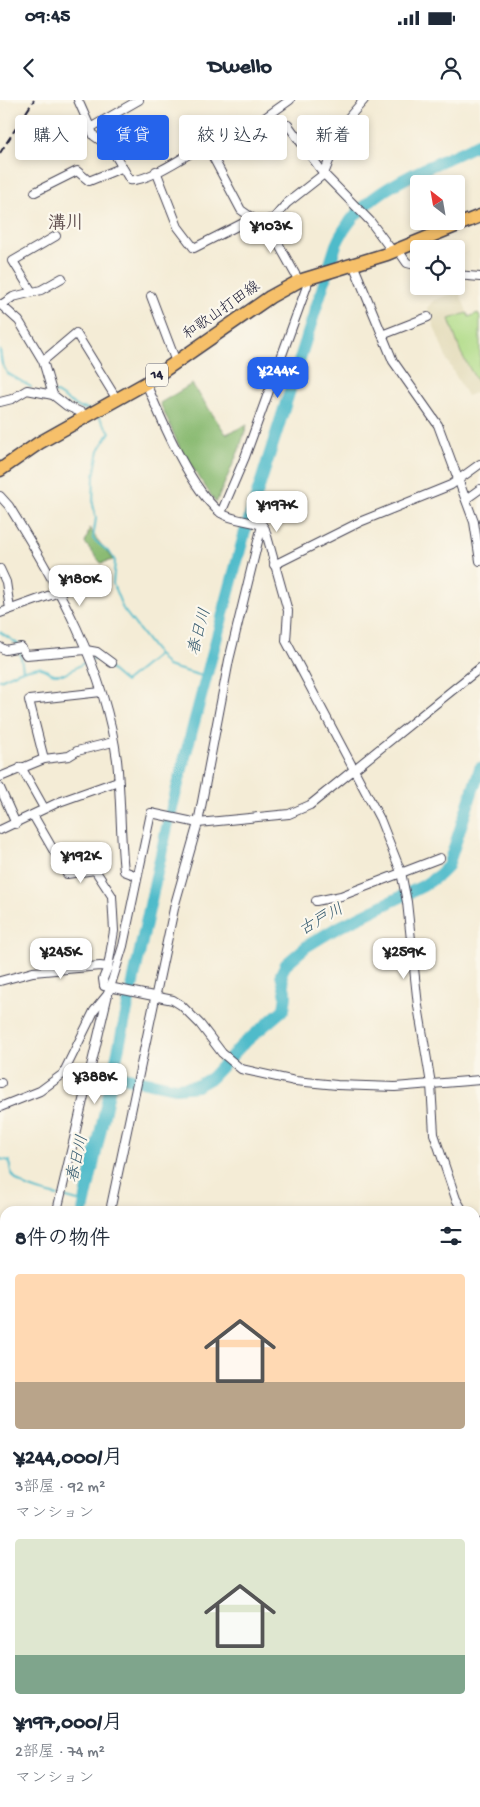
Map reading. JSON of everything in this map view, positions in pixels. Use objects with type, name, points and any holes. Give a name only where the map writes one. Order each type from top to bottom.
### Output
[{"type":"main road","name":"和歌山打田線","points":[[0,470],[39,443],[116,398],[146,383],[270,297],[306,278],[396,251],[480,216]]},
{"type":"street","points":[[78,100],[94,136],[111,148],[121,168],[130,180],[136,181],[179,159]]},
{"type":"street","points":[[90,128],[139,100]]},
{"type":"street","points":[[269,115],[290,100]]},
{"type":"street","points":[[214,160],[241,210],[258,222],[274,218],[287,203],[324,174],[343,124],[364,100]]},
{"type":"street","points":[[288,124],[324,174],[370,221],[407,263],[410,264]]},
{"type":"street","points":[[36,192],[77,171],[89,181],[121,168]]},
{"type":"street","points":[[156,171],[178,227],[194,248],[251,218]]},
{"type":"street","points":[[225,515],[306,278],[279,245],[274,218]]},
{"type":"street","points":[[32,292],[13,261],[56,236]]},
{"type":"street","points":[[349,266],[393,362],[438,425],[466,499],[477,522],[480,561]]},
{"type":"street","points":[[465,276],[480,277]]},
{"type":"street","points":[[62,278],[41,290],[13,296],[0,305],[19,321],[43,361],[51,391],[67,406],[87,416]]},
{"type":"street","points":[[151,296],[176,362]]},
{"type":"street","points":[[382,336],[428,317]]},
{"type":"street","points":[[43,361],[76,333],[116,398]]},
{"type":"street","points":[[146,383],[186,468],[225,515],[259,524]]},
{"type":"street","points":[[0,402],[12,399],[27,390],[51,391]]},
{"type":"street","points":[[274,565],[362,521],[459,480],[480,464]]},
{"type":"street","points":[[466,499],[480,489]]},
{"type":"street","points":[[0,496],[9,506],[60,592],[86,650],[101,692],[113,742],[118,781],[124,870],[137,876]]},
{"type":"street","points":[[259,524],[288,612],[286,641],[380,819],[401,872],[407,902],[418,1006],[431,1084],[434,1134],[460,1206]]},
{"type":"street","points":[[111,1206],[153,996],[175,904],[198,823],[259,524]]},
{"type":"street","points":[[0,569],[10,609]]},
{"type":"street","points":[[0,613],[90,581]]},
{"type":"street","points":[[0,647],[5,650],[21,647],[26,655],[86,650],[97,652],[112,663]]},
{"type":"street","points":[[58,1206],[123,946],[151,813],[198,823],[289,814],[310,805],[480,668]]},
{"type":"street","points":[[44,760],[29,700],[101,692]]},
{"type":"street","points":[[0,777],[21,767],[44,760],[69,756],[77,751],[113,742]]},
{"type":"street","points":[[21,767],[44,808]]},
{"type":"street","points":[[0,830],[16,824],[44,808],[118,781]]},
{"type":"street","points":[[0,788],[16,824]]},
{"type":"street","points":[[33,815],[67,874],[95,870],[112,896],[114,931],[108,967],[103,979],[104,986],[111,990],[173,1000],[181,1005],[215,1041],[222,1053],[241,1069],[294,1081],[337,1085],[395,1087],[480,1080]]},
{"type":"street","points":[[316,900],[341,896],[440,858]]},
{"type":"street","points":[[0,981],[40,971],[108,967]]},
{"type":"street","points":[[0,1107],[40,1091],[62,1074],[94,1011],[111,990]]},
{"type":"shaded area","points":[[448,295],[461,295],[469,317],[478,313],[480,318],[480,391],[467,396],[447,360],[427,308],[434,300]]},
{"type":"green space","points":[[467,313],[469,317],[478,313],[480,318],[480,387],[461,353],[449,319]]},
{"type":"green space","points":[[192,384],[226,434],[247,425],[239,450],[216,503],[180,448],[160,403]]},
{"type":"green space","points":[[90,528],[113,560],[101,563],[85,543]]},
{"type":"waterway","name":"春日川","points":[[84,1206],[167,827],[186,753],[244,535],[336,245],[347,225],[362,208],[379,194],[398,182],[480,143]]},
{"type":"waterway","points":[[0,350],[2,364],[7,373],[31,387]]},
{"type":"waterway","points":[[55,392],[80,408],[88,409]]},
{"type":"waterway","points":[[98,416],[110,432],[99,450],[94,476],[93,504],[96,518],[93,539],[110,553],[115,561],[113,584],[123,609],[167,666],[206,677]]},
{"type":"waterway","points":[[0,632],[18,644]]},
{"type":"waterway","points":[[20,651],[23,670]]},
{"type":"waterway","points":[[92,659],[97,658],[125,682],[158,655]]},
{"type":"waterway","points":[[0,680],[20,671],[39,667],[54,674],[65,674],[87,661]]},
{"type":"waterway","name":"古戸川","points":[[113,1075],[176,1088],[197,1086],[211,1078],[241,1046],[284,1009],[286,996],[281,974],[286,964],[307,946],[335,929],[423,886],[448,866],[480,768]]},
{"type":"waterway","points":[[0,1159],[10,1161],[10,1170],[19,1182],[34,1190],[58,1196]]},
{"type":"waterway","points":[[63,1197],[85,1203]]},
{"type":"railway","points":[[0,153],[34,100]]},
{"type":"district","name":"溝川","points":[[66,224]]}]
